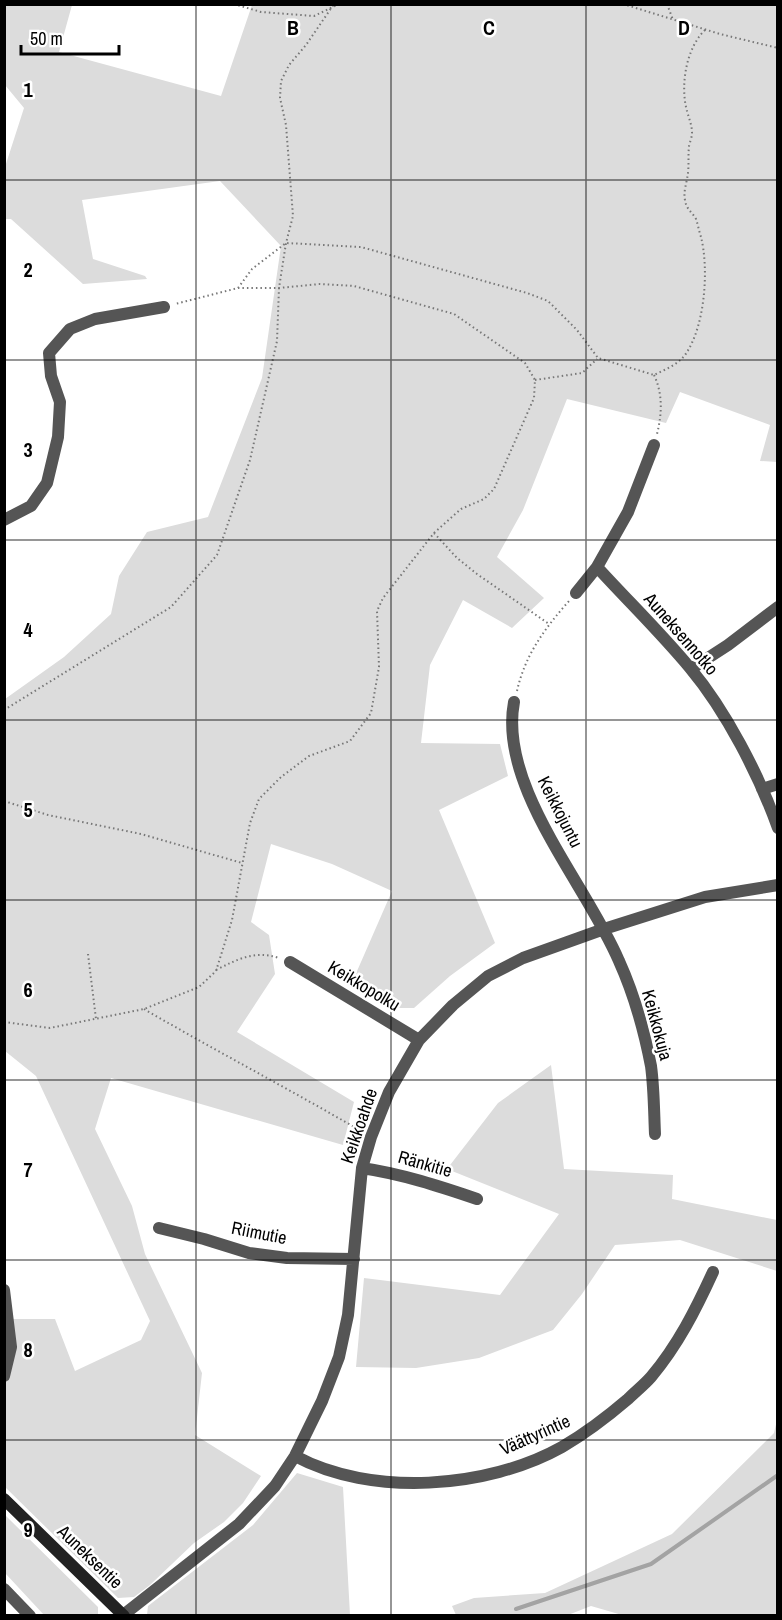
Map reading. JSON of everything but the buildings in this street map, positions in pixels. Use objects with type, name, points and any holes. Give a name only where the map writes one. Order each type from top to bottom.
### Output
[{"type":"street","points":[[4,520],[32,506],[47,483],[58,436],[60,402],[51,375],[50,353],[70,330],[95,319],[164,307]]},
{"type":"street","points":[[576,593],[597,567],[628,512],[654,445]]},
{"type":"street","name":"Auneksennotko","points":[[597,567],[691,669],[724,717],[762,789],[777,828]]},
{"type":"street","points":[[691,669],[728,645],[777,607]]},
{"type":"street","name":"Keikkojuntu","points":[[514,702],[513,736],[524,785],[536,812],[604,929]]},
{"type":"street","points":[[762,789],[777,784]]},
{"type":"street","name":"Keikkoahde","points":[[123,1615],[238,1524],[274,1486],[295,1456],[322,1401],[339,1357],[348,1315],[362,1168],[371,1137],[389,1092],[419,1040],[453,1005],[488,976],[523,958],[705,897],[777,885]]},
{"type":"street","name":"Keikkokuja","points":[[604,929],[620,962],[639,1014],[651,1068],[655,1134]]},
{"type":"street","name":"Keikkopolku","points":[[290,962],[419,1040]]},
{"type":"street","name":"Ränkitie","points":[[362,1168],[390,1172],[424,1181],[477,1199]]},
{"type":"street","name":"Riimutie","points":[[159,1228],[249,1253],[287,1258],[354,1259]]},
{"type":"street","name":"Väättyrintie","points":[[295,1456],[343,1475],[387,1482],[432,1484],[476,1477],[521,1465],[560,1448],[603,1421],[650,1378],[676,1344],[713,1272]]},
{"type":"street","points":[[4,1290],[11,1347],[4,1376]]},
{"type":"street","name":"Auneksentie","points":[[4,1499],[123,1615]]},
{"type":"street","points":[[4,1589],[30,1616]]},
{"type":"path","points":[[234,4],[261,12],[314,16],[339,4]]},
{"type":"path","points":[[623,4],[705,30],[777,48]]},
{"type":"path","points":[[667,4],[673,20]]},
{"type":"path","points":[[4,710],[171,607],[218,555],[253,449],[277,341],[279,288],[293,216],[286,125],[280,98],[281,81],[289,65],[334,6]]},
{"type":"path","points":[[238,288],[252,268],[286,243],[361,248],[548,301],[577,330],[598,358],[654,375],[675,364],[687,353],[698,328],[704,287],[705,267],[702,240],[695,218],[687,209],[684,198],[692,135],[685,85],[689,57],[699,35],[705,30]]},
{"type":"path","points":[[164,307],[238,288],[279,288],[320,284],[354,286],[454,314],[525,363],[535,380],[534,398],[494,489],[484,499],[461,509],[434,533],[383,598],[377,611],[379,667],[371,712],[350,741],[309,756],[281,777],[260,799],[250,823],[232,920],[216,970]]},
{"type":"path","points":[[535,380],[582,373],[598,358]]},
{"type":"path","points":[[654,375],[659,385],[662,417],[654,445]]},
{"type":"path","points":[[434,533],[457,558],[477,574],[549,624]]},
{"type":"path","points":[[514,702],[520,674],[533,647],[549,624],[576,593]]},
{"type":"path","points":[[4,801],[48,815],[141,834],[242,863]]},
{"type":"path","points":[[88,954],[96,1019]]},
{"type":"path","points":[[4,1022],[50,1028],[144,1010],[199,987],[216,970],[244,956],[266,954],[290,962]]},
{"type":"path","points":[[144,1010],[285,1086],[371,1137]]},
{"type":"shaded area","points":[[5,5],[72,5],[59,52],[221,96],[252,5],[777,5],[777,462],[760,461],[770,425],[680,392],[666,423],[567,399],[523,510],[497,557],[544,598],[512,628],[463,600],[430,665],[421,743],[500,744],[508,776],[439,810],[495,943],[450,976],[414,1008],[399,1008],[354,978],[392,891],[332,864],[271,844],[251,922],[269,935],[275,974],[237,1032],[354,1102],[343,1145],[111,1078],[95,1129],[132,1206],[145,1254],[202,1373],[195,1435],[261,1476],[243,1503],[224,1522],[194,1543],[134,1597],[118,1598],[5,1487],[5,1319],[55,1319],[75,1371],[141,1340],[150,1321],[36,1076],[5,1051],[5,699],[64,657],[111,614],[119,576],[147,532],[208,517],[262,378],[281,246],[220,181],[82,200],[93,259],[145,276],[147,279],[83,284],[11,219],[5,219],[5,167],[24,108],[5,85]]},
{"type":"shaded area","points":[[551,1065],[564,1169],[673,1175],[672,1199],[777,1220],[777,1271],[680,1240],[615,1245],[582,1294],[553,1330],[479,1358],[416,1368],[356,1367],[364,1278],[500,1295],[559,1214],[447,1169],[498,1103]]},
{"type":"shaded area","points":[[777,1420],[777,1615],[622,1615],[591,1606],[568,1615],[456,1615],[452,1606],[474,1598],[545,1593],[672,1534],[774,1433]]},
{"type":"shaded area","points":[[297,1473],[343,1487],[350,1615],[147,1615],[148,1606],[253,1525]]},
{"type":"shaded area","points":[[5,1515],[98,1607],[98,1615],[44,1615],[5,1573]]},
{"type":"waterway","points":[[516,1609],[651,1564],[778,1475]]}]
